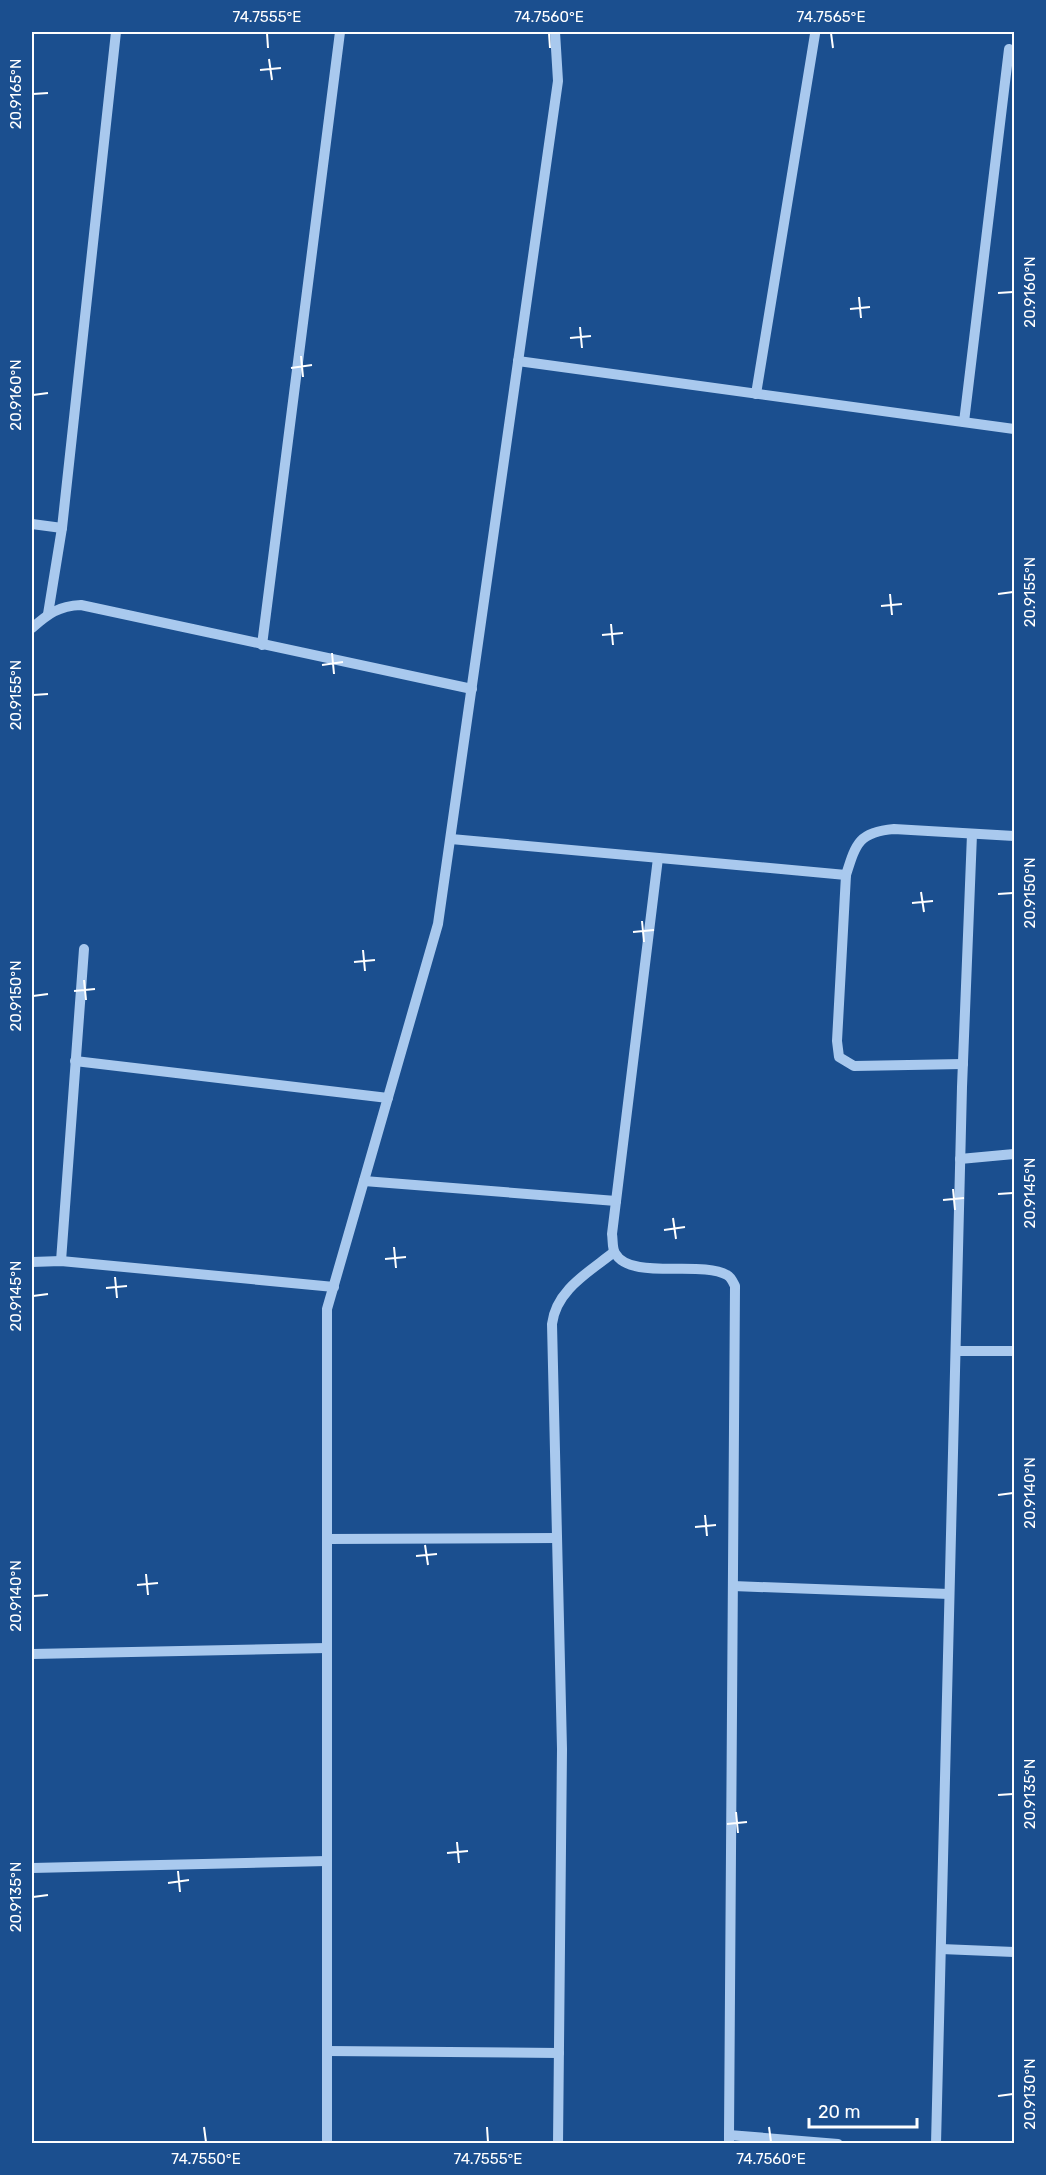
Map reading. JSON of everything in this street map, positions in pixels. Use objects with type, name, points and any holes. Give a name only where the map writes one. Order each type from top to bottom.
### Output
[{"type":"street","points":[[48,614],[62,528],[116,32]]},
{"type":"street","points":[[262,645],[340,32]]},
{"type":"street","points":[[327,2144],[327,1310],[438,924],[558,81],[555,32]]},
{"type":"street","points":[[756,394],[815,34]]},
{"type":"street","points":[[964,422],[1009,49]]},
{"type":"street","points":[[518,361],[1014,429]]},
{"type":"street","points":[[32,524],[62,528]]},
{"type":"street","points":[[32,628],[48,614],[65,606],[81,605],[472,689]]},
{"type":"street","points":[[963,1064],[854,1066],[839,1057],[837,1041],[846,875],[852,855],[861,839],[877,831],[894,829],[1014,836]]},
{"type":"street","points":[[936,2144],[960,1159],[972,834]]},
{"type":"street","points":[[451,839],[846,875]]},
{"type":"street","points":[[658,858],[612,1234],[614,1252],[621,1261],[635,1266],[715,1270],[729,1276],[735,1286],[729,2139],[838,2144]]},
{"type":"street","points":[[61,1261],[84,949]]},
{"type":"street","points":[[75,1061],[388,1098]]},
{"type":"street","points":[[960,1159],[1014,1154]]},
{"type":"street","points":[[364,1181],[616,1201]]},
{"type":"street","points":[[558,2144],[562,1749],[554,1314],[564,1293],[614,1252]]},
{"type":"street","points":[[32,1262],[61,1261],[334,1287]]},
{"type":"street","points":[[956,1351],[1014,1351]]},
{"type":"street","points":[[327,1539],[557,1538]]},
{"type":"street","points":[[733,1586],[950,1594]]},
{"type":"street","points":[[32,1654],[327,1648]]},
{"type":"street","points":[[32,1868],[327,1861]]},
{"type":"street","points":[[941,1949],[1014,1952]]},
{"type":"street","points":[[327,2051],[559,2053]]}]
